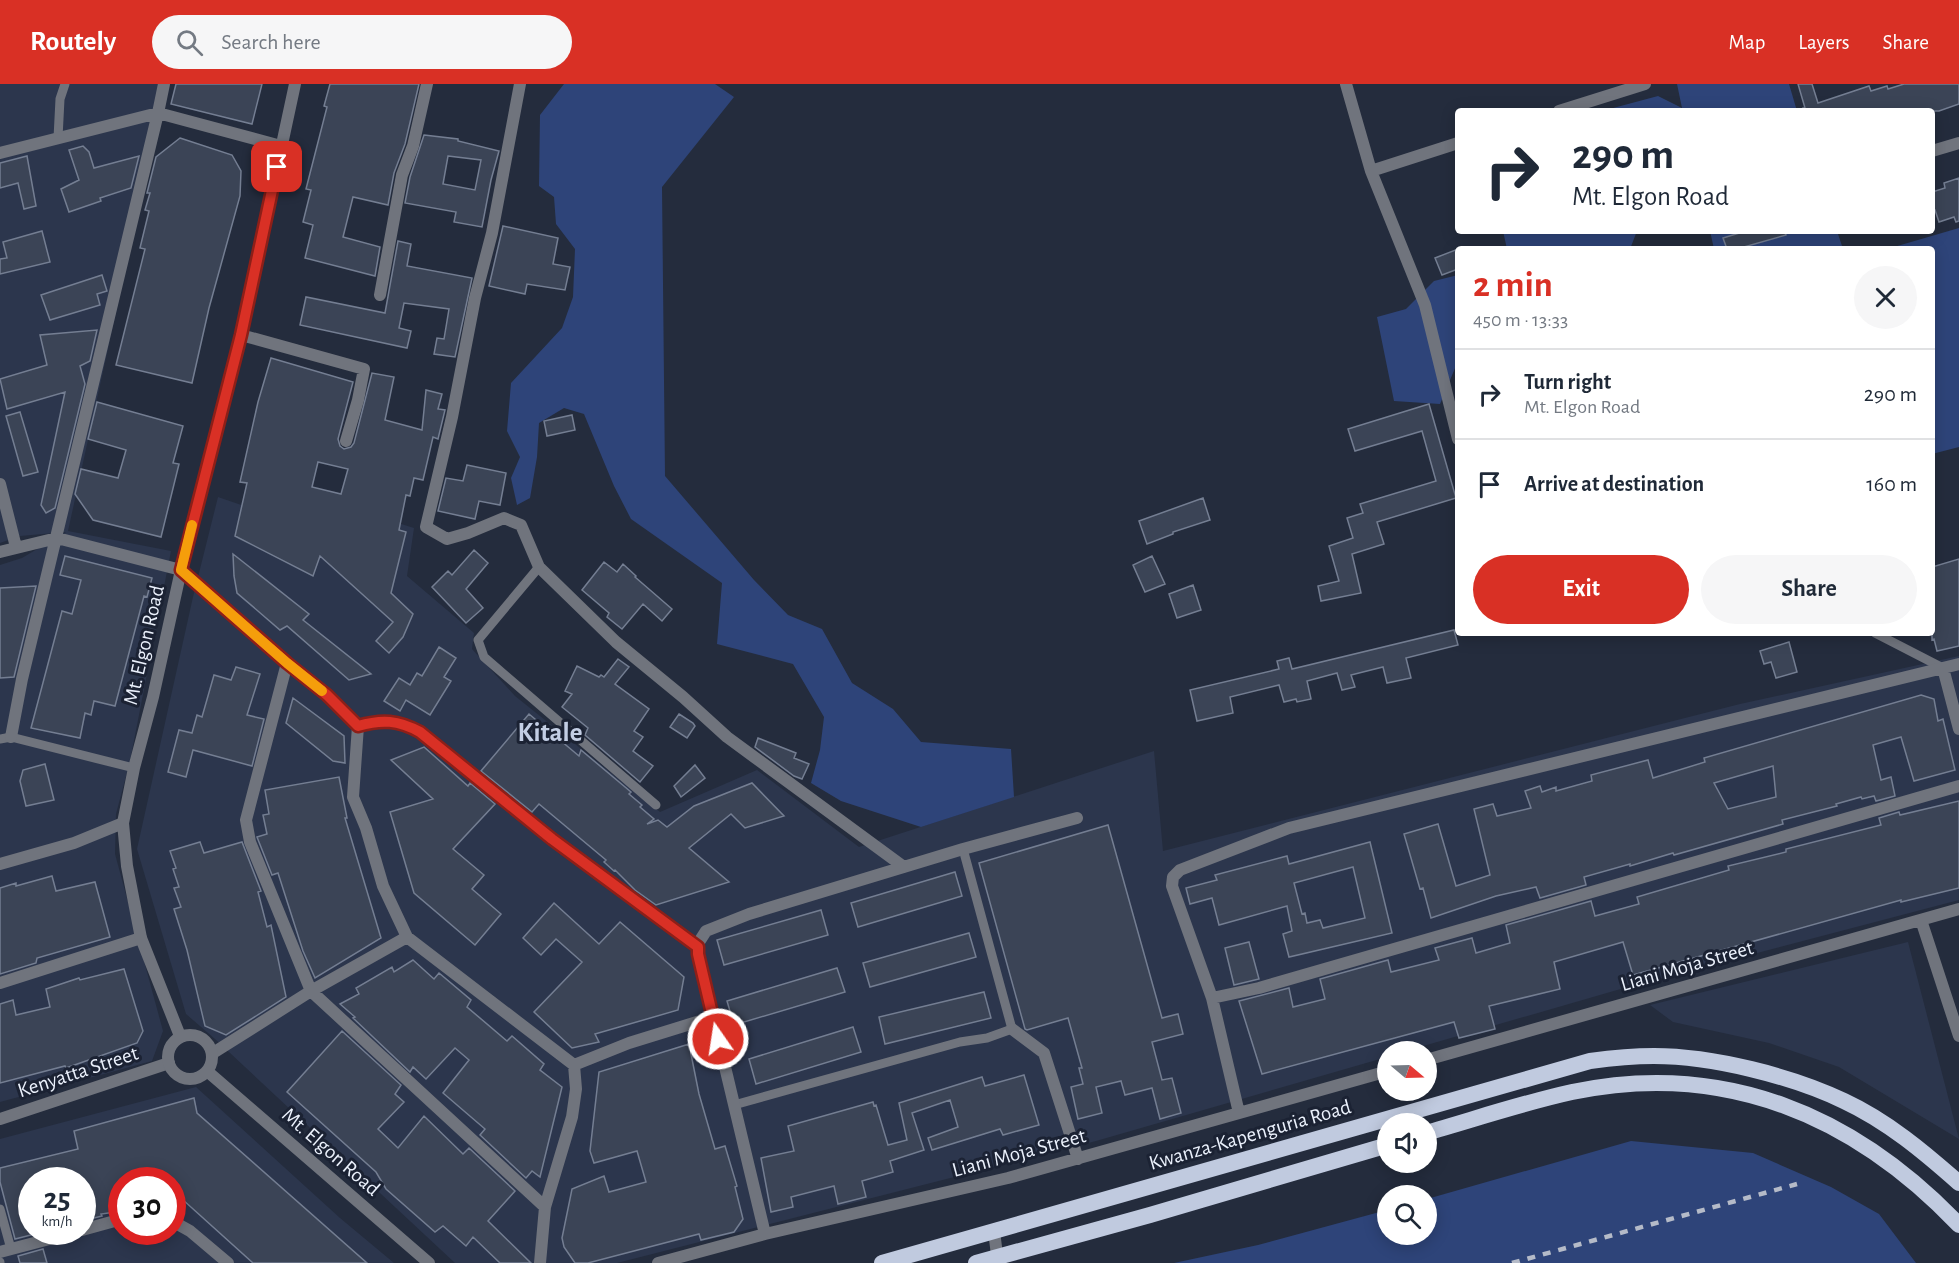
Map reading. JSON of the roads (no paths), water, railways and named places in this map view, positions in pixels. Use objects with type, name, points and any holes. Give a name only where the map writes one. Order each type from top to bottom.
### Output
[{"type":"highway","name":"Kwanza-Kapenguria Road","points":[[882,1263],[1590,1061],[1619,1057],[1656,1056],[1735,1066],[1845,1101],[1919,1148],[1959,1183]]},
{"type":"highway","points":[[1437,1130],[1506,1108],[1573,1092],[1616,1086],[1680,1084],[1741,1092],[1786,1105],[1828,1124],[1872,1150],[1917,1185],[1959,1225]]},
{"type":"highway","points":[[976,1263],[998,1260],[1377,1148]]},
{"type":"street","points":[[6,738],[57,538],[164,84]]},
{"type":"street","name":"Mt. Elgon Road","points":[[180,1036],[141,938],[127,866],[123,824],[181,570],[241,335],[295,84]]},
{"type":"street","points":[[380,295],[402,175],[413,146],[427,84]]},
{"type":"street","points":[[520,84],[492,233],[475,298],[452,417],[426,527],[447,539],[504,518],[521,525],[539,567],[616,642],[727,737],[904,867]]},
{"type":"street","points":[[1346,84],[1371,171],[1425,305],[1455,427]]},
{"type":"street","points":[[1569,108],[1645,84]]},
{"type":"street","points":[[0,153],[158,113],[281,146]]},
{"type":"street","points":[[1935,150],[1959,143]]},
{"type":"street","points":[[1371,171],[1455,144]]},
{"type":"street","points":[[241,335],[364,369],[346,441]]},
{"type":"street","points":[[0,483],[16,547]]},
{"type":"street","points":[[0,552],[57,538],[181,570],[327,695],[358,726],[352,797],[366,828],[382,886],[407,937],[574,1065],[576,1089],[572,1117],[545,1207],[540,1263]]},
{"type":"street","points":[[287,663],[246,820],[250,842],[310,991],[545,1207]]},
{"type":"street","points":[[1239,1113],[1212,998],[1172,886],[1173,878],[1180,870],[1289,828],[1959,664]]},
{"type":"street","points":[[1943,668],[1959,729]]},
{"type":"street","points":[[358,726],[374,721],[388,721],[404,724],[420,732],[552,839],[698,947]]},
{"type":"street","points":[[1212,998],[1259,988],[1959,786]]},
{"type":"street","points":[[765,1234],[698,954],[699,942],[706,931],[749,914],[963,849],[1077,818]]},
{"type":"street","points":[[0,864],[74,843],[123,824]]},
{"type":"street","name":"Liani Moja Street","points":[[1437,1057],[1959,909]]},
{"type":"street","points":[[1921,920],[1959,1036]]},
{"type":"street","points":[[213,1053],[310,991],[407,937]]},
{"type":"street","points":[[0,983],[141,938]]},
{"type":"street","points":[[574,1065],[629,1043],[713,1017]]},
{"type":"street","points":[[1012,1029],[1044,1053],[1078,1159]]},
{"type":"street","points":[[191,1034],[202,1036],[213,1053],[212,1063],[207,1071],[197,1078],[185,1078],[175,1073],[169,1063],[169,1050],[180,1036],[191,1034]]},
{"type":"street","name":"Kenyatta Street","points":[[0,1119],[169,1063]]},
{"type":"street","name":"Mt. Elgon Road","points":[[207,1071],[429,1263]]},
{"type":"street","name":"Liani Moja Street","points":[[658,1263],[765,1234],[1008,1178],[1377,1074]]},
{"type":"street","points":[[186,1229],[228,1263]]},
{"type":"street","points":[[994,1231],[998,1260]]},
{"type":"street","points":[[6,1251],[28,1245]]},
{"type":"lane","points":[[58,138],[60,99],[65,84]]},
{"type":"lane","points":[[539,567],[478,640],[484,657],[656,805]]},
{"type":"lane","points":[[1881,636],[1943,668]]},
{"type":"lane","points":[[6,738],[134,768]]},
{"type":"lane","points":[[734,1105],[948,1046],[987,1038],[1012,1029],[963,849]]},
{"type":"lane","points":[[0,1209],[6,1251]]},
{"type":"railway","points":[[1512,1263],[1797,1184]]},
{"type":"district","name":"Kitale","points":[[550,732]]}]
